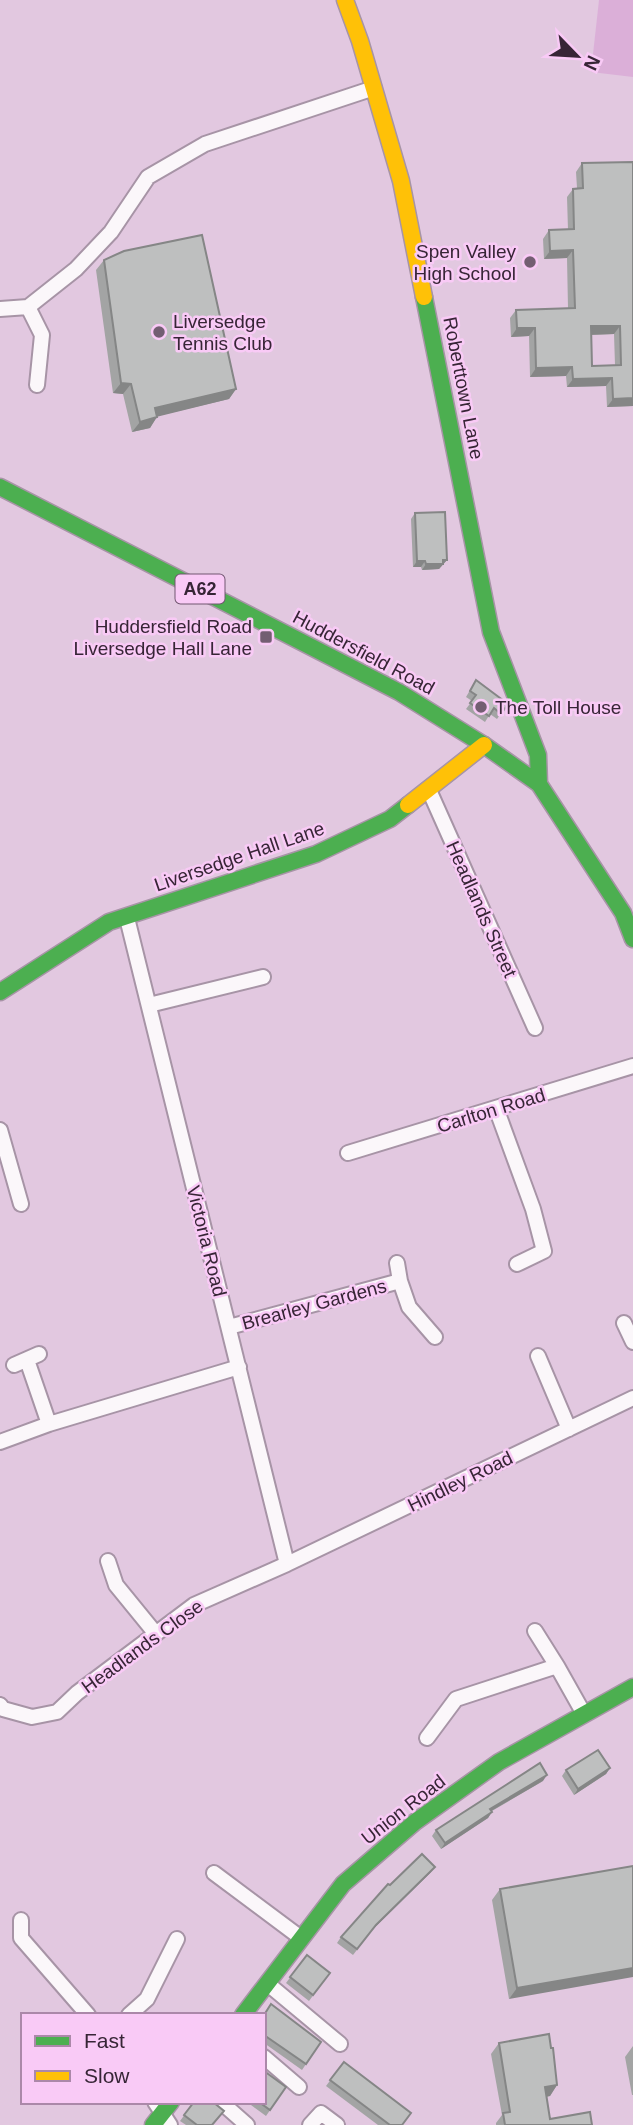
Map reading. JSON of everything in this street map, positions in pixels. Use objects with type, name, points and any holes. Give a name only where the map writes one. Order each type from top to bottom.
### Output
[{"type":"street","name":"Roberttown Lane","points":[[345,0],[401,181],[491,632],[538,755],[539,784]]},
{"type":"street","points":[[0,309],[28,307],[76,269],[111,232],[148,177],[205,145],[374,88]]},
{"type":"street","points":[[28,307],[42,335],[37,384]]},
{"type":"street","name":"Huddersfield Road","points":[[0,486],[399,692],[484,745],[539,784],[628,911],[633,939]]},
{"type":"street","name":"Liversedge Hall Lane","points":[[0,992],[109,922],[316,854],[390,819],[484,745]]},
{"type":"street","name":"Headlands Street","points":[[429,790],[535,1028]]},
{"type":"street","name":"Victoria Road","points":[[127,918],[287,1564]]},
{"type":"street","points":[[149,1005],[263,977]]},
{"type":"street","name":"Carlton Road","points":[[348,1153],[633,1066]]},
{"type":"street","points":[[496,1108],[533,1209],[544,1251],[517,1264]]},
{"type":"street","points":[[0,1130],[21,1204]]},
{"type":"street","name":"Brearley Gardens","points":[[397,1263],[409,1307],[435,1337]]},
{"type":"street","name":"Brearley Gardens","points":[[229,1327],[400,1281]]},
{"type":"street","points":[[625,1323],[633,1342]]},
{"type":"street","points":[[538,1356],[569,1429]]},
{"type":"street","points":[[27,1360],[49,1424]]},
{"type":"street","points":[[0,1442],[49,1424],[239,1367]]},
{"type":"street","name":"Hindley Road","points":[[287,1564],[633,1398]]},
{"type":"street","points":[[108,1561],[116,1585],[156,1634]]},
{"type":"street","name":"Headlands Close","points":[[0,1705],[4,1709],[32,1717],[57,1712],[77,1693],[194,1605],[287,1564]]},
{"type":"street","points":[[535,1631],[584,1714]]},
{"type":"street","points":[[426,1738],[456,1699],[557,1666]]},
{"type":"street","name":"Union Road","points":[[245,2013],[342,1884],[415,1822],[499,1762],[633,1687]]},
{"type":"street","points":[[214,1873],[301,1938]]},
{"type":"street","points":[[21,1920],[21,1938],[86,2013]]},
{"type":"street","points":[[131,2013],[147,1999],[177,1939]]},
{"type":"street","points":[[268,1984],[340,2044]]},
{"type":"street","points":[[266,2059],[299,2087]]},
{"type":"street","points":[[223,2104],[247,2125]]},
{"type":"street","points":[[310,2125],[321,2113],[337,2125]]},
{"type":"shaded area","points":[[599,0],[633,0],[633,77],[591,72]]},
{"type":"building","points":[[633,162],[633,398],[613,399],[612,378],[573,379],[572,367],[536,368],[535,328],[517,328],[516,310],[575,308],[573,250],[550,251],[549,230],[574,229],[573,189],[583,188],[582,163]],"holes":[[[591,326],[620,326],[621,365],[592,366]]]},
{"type":"building","name":"Liversedge Tennis Club","points":[[202,235],[236,389],[155,408],[157,417],[140,422],[131,384],[121,383],[104,260],[124,251]]},
{"type":"building","points":[[445,512],[447,560],[443,560],[443,564],[417,561],[415,513]]},
{"type":"building","points":[[476,680],[508,704],[501,714],[494,708],[489,716],[470,703],[476,695],[470,691]]},
{"type":"building","points":[[598,1750],[610,1768],[578,1789],[566,1770]]},
{"type":"building","points":[[540,1763],[547,1775],[490,1809],[492,1812],[445,1843],[436,1830]]},
{"type":"building","points":[[422,1854],[435,1867],[376,1925],[357,1949],[341,1937],[388,1884]]},
{"type":"building","points":[[633,1866],[633,1968],[517,1988],[500,1889]]},
{"type":"building","points":[[307,1955],[330,1973],[313,1995],[290,1977]]},
{"type":"building","points":[[271,2004],[321,2042],[306,2064],[266,2036],[265,2013]]},
{"type":"building","points":[[549,2034],[557,2085],[545,2087],[550,2119],[590,2112],[592,2125],[505,2125],[503,2113],[510,2112],[499,2043]]},
{"type":"building","points":[[344,2062],[411,2113],[402,2125],[390,2125],[330,2080]]},
{"type":"building","points":[[266,2072],[286,2087],[270,2110],[262,2104],[266,2104]]},
{"type":"building","points":[[192,2104],[215,2104],[224,2111],[212,2125],[197,2125],[184,2115]]},
{"type":"traffic: fast","points":[[424,297],[491,632],[538,755],[539,784]]},
{"type":"traffic: fast","points":[[0,487],[399,692],[484,745],[539,784],[623,913],[633,939]]},
{"type":"traffic: fast","points":[[0,992],[109,922],[316,854],[390,819],[408,805]]},
{"type":"traffic: fast","points":[[245,2013],[343,1884],[415,1822],[499,1762],[633,1687]]},
{"type":"traffic: fast","points":[[153,2125],[169,2104]]},
{"type":"traffic: slow","points":[[345,0],[360,41],[401,181],[424,297]]},
{"type":"traffic: slow","points":[[408,805],[484,745]]},
{"type":"place","name":"Spen Valley High School","points":[[530,262]]},
{"type":"place","name":"Liversedge Tennis Club","points":[[159,332]]},
{"type":"place","name":"Huddersfield Road Liversedge Hall Lane","points":[[266,637]]},
{"type":"place","name":"The Toll House","points":[[481,707]]}]
